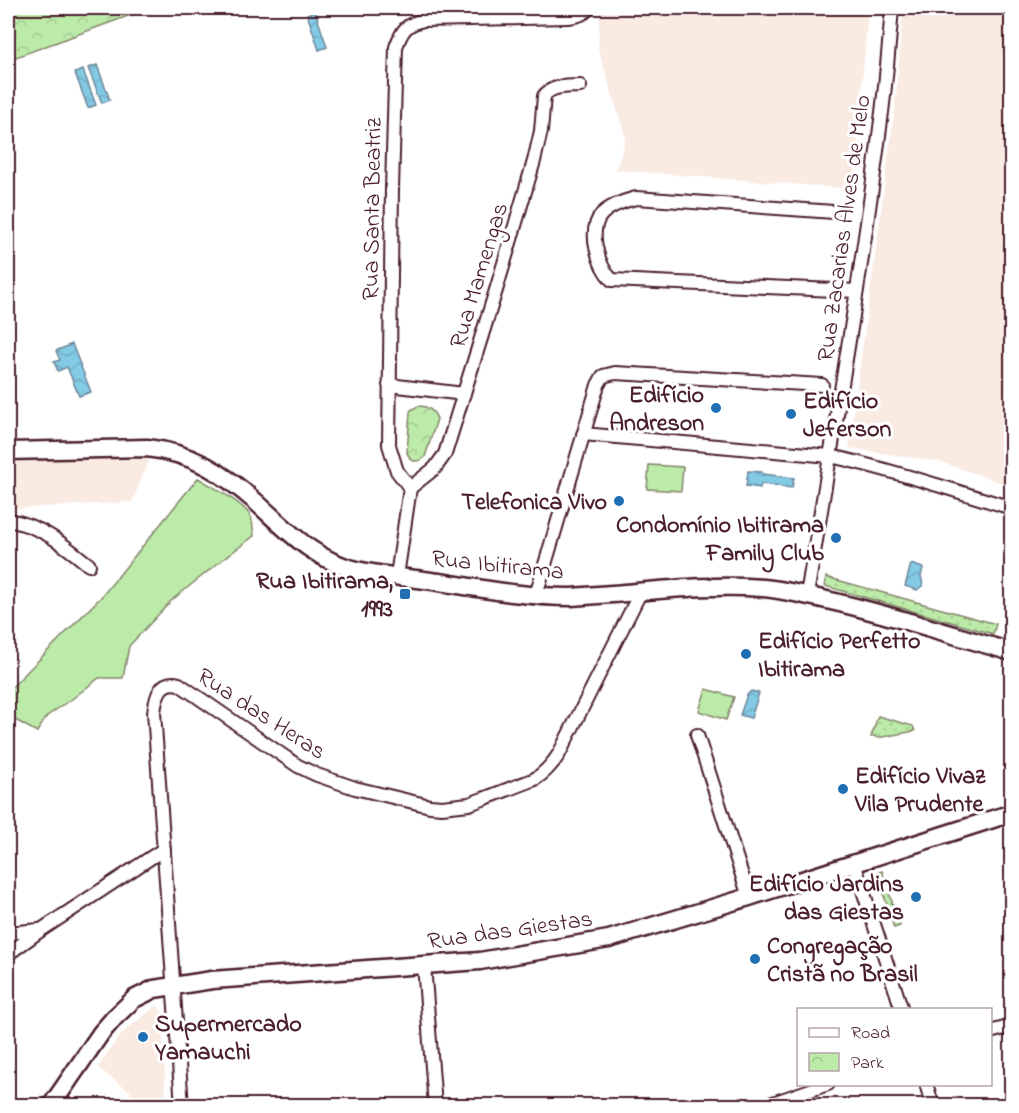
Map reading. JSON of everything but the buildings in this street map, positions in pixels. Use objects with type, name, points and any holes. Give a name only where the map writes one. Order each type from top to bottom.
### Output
[{"type":"main road","name":"Rua Ibitirama","points":[[8,451],[147,448],[167,450],[198,461],[234,484],[293,536],[316,552],[330,561],[356,570],[501,592],[572,597],[695,587],[766,588],[846,604],[1011,652]]},
{"type":"main road","name":"Rua das Giestas","points":[[51,1106],[101,1033],[115,1017],[134,999],[154,989],[212,980],[480,961],[609,939],[1011,813]]},
{"type":"street","name":"Rua Santa Beatriz","points":[[410,488],[398,471],[389,445],[396,47],[400,36],[412,23],[424,20],[568,17],[583,13],[589,8]]},
{"type":"street","name":"Rua Zacarias Alves de Melo","points":[[807,596],[881,119],[892,8]]},
{"type":"street","name":"Rua Mamengas","points":[[410,488],[430,472],[445,454],[534,161],[541,131],[544,96],[552,88],[580,86]]},
{"type":"street","points":[[834,212],[636,198],[620,202],[602,214],[595,228],[597,251],[606,274],[612,280],[856,291]]},
{"type":"street","points":[[536,595],[583,434],[603,376],[615,373],[822,386]]},
{"type":"street","points":[[389,385],[465,394]]},
{"type":"street","points":[[583,434],[830,456],[898,473],[1011,508]]},
{"type":"street","points":[[397,576],[410,488]]},
{"type":"street","points":[[8,520],[56,538],[89,565]]},
{"type":"street","name":"Rua das Heras","points":[[182,1106],[165,849],[153,712],[156,697],[162,687],[173,683],[179,684],[280,754],[317,775],[355,788],[430,806],[469,804],[535,779],[552,765],[641,591]]},
{"type":"street","points":[[697,735],[749,897]]},
{"type":"street","points":[[8,954],[165,849]]},
{"type":"street","points":[[854,863],[901,1008]]},
{"type":"street","points":[[8,933],[41,930]]},
{"type":"street","points":[[424,965],[435,1106]]},
{"type":"street","points":[[992,1031],[1011,1026]]},
{"type":"street","points":[[764,1106],[822,1086]]},
{"type":"street","points":[[927,1086],[933,1106]]},
{"type":"shaded area","points":[[600,8],[868,8],[854,189],[616,170],[626,138],[598,49]]},
{"type":"shaded area","points":[[903,8],[1011,8],[1011,486],[941,462],[849,448],[895,108]]},
{"type":"shaded area","points":[[8,455],[151,456],[132,502],[8,509]]},
{"type":"shaded area","points":[[157,1005],[162,1012],[166,1102],[127,1105],[131,1092],[98,1068],[125,1031]]},
{"type":"green space","points":[[8,8],[150,8],[8,60]]},
{"type":"green space","points":[[418,406],[430,409],[437,419],[425,457],[415,461],[411,460],[407,453],[410,412]]},
{"type":"green space","points":[[649,465],[683,467],[681,491],[647,489]]},
{"type":"green space","points":[[198,478],[228,496],[248,512],[252,519],[254,536],[172,600],[129,646],[123,678],[99,678],[47,716],[37,732],[8,716],[8,691],[103,595]]},
{"type":"green space","points":[[826,577],[996,624],[993,634],[825,586]]},
{"type":"green space","points":[[706,689],[734,697],[726,720],[699,711]]},
{"type":"green space","points":[[878,716],[913,726],[915,731],[877,738],[871,737]]},
{"type":"green space","points":[[882,871],[900,926],[894,928],[877,873]]},
{"type":"water","points":[[315,11],[327,47],[319,50],[307,14]]},
{"type":"water","points":[[97,65],[110,100],[102,103],[88,68]]},
{"type":"water","points":[[83,70],[96,105],[88,108],[75,73]]},
{"type":"water","points":[[72,344],[91,392],[79,396],[67,367],[58,371],[54,362],[60,360],[56,351]]},
{"type":"water","points":[[748,471],[794,478],[792,488],[761,484],[760,488],[746,486]]},
{"type":"water","points":[[911,564],[923,568],[921,576],[923,585],[917,590],[905,586]]},
{"type":"water","points":[[751,691],[759,693],[751,718],[740,715],[747,695]]},
{"type":"place","name":"Edifício Andreson","points":[[716,408]]},
{"type":"place","name":"Edifício Jeferson","points":[[791,414]]},
{"type":"place","name":"Telefonica Vivo","points":[[619,501]]},
{"type":"place","name":"Condomínio Ibitirama Family Club","points":[[836,538]]},
{"type":"place","name":"Rua Ibitirama, 1993","points":[[405,594]]},
{"type":"place","name":"Edifício Perfetto Ibitirama","points":[[746,654]]},
{"type":"place","name":"Edifício Vivaz Vila Prudente","points":[[843,789]]},
{"type":"place","name":"Edifício Jardins das Giestas","points":[[916,897]]},
{"type":"place","name":"Congregação Cristã no Brasil","points":[[755,959]]},
{"type":"place","name":"Supermercado Yamauchi","points":[[143,1037]]}]
